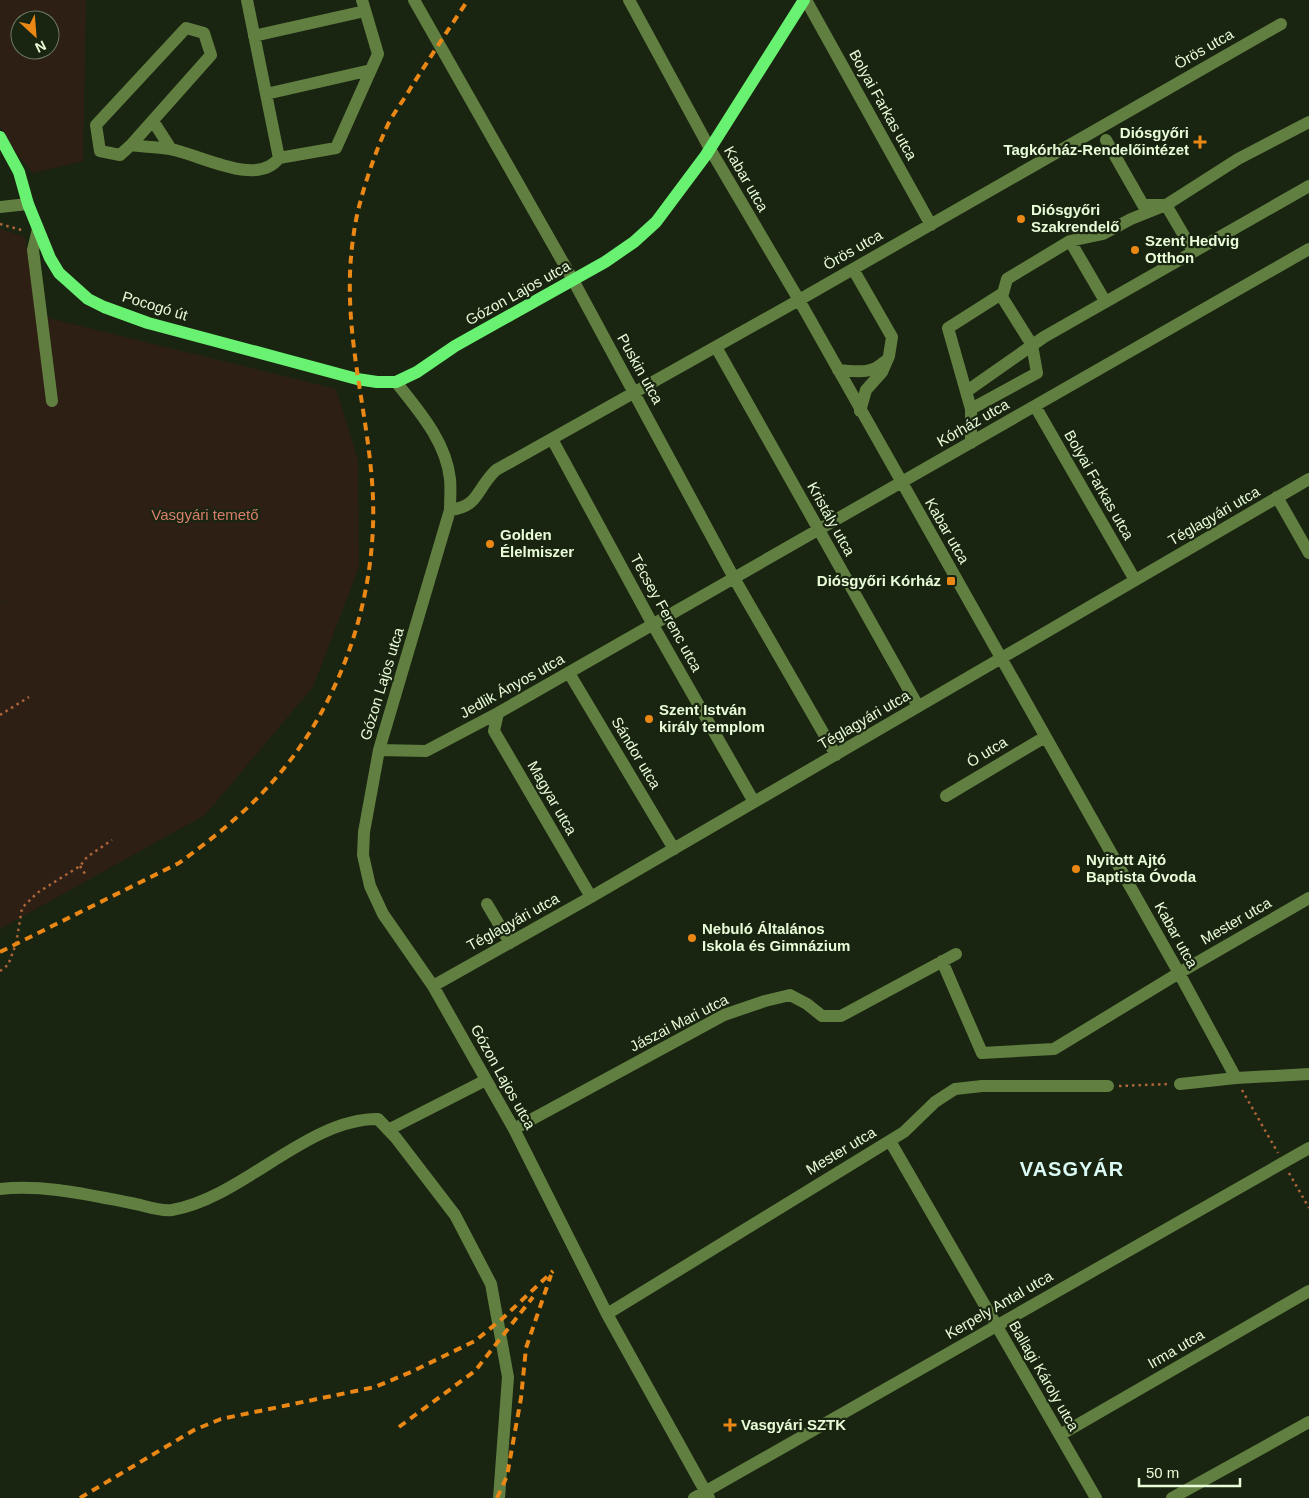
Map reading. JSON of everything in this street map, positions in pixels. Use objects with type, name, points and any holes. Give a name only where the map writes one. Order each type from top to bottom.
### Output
[{"type":"main road","name":"Gózon Lajos utca","points":[[396,382],[411,376],[455,346],[606,262],[634,242],[656,222],[710,149],[805,0]]},
{"type":"main road","name":"Pocogó út","points":[[0,137],[19,172],[28,204],[59,272],[88,299],[148,323],[357,379],[396,382]]},
{"type":"street","points":[[247,0],[279,158]]},
{"type":"street","name":"Puskin utca","points":[[414,0],[573,280],[734,578],[836,755]]},
{"type":"street","name":"Kabar utca","points":[[628,0],[710,149],[838,370],[1179,973],[1236,1078]]},
{"type":"street","name":"Bolyai Farkas utca","points":[[805,0],[931,225]]},
{"type":"street","points":[[131,145],[171,149],[242,170],[266,170],[279,158],[336,148],[378,54],[364,5],[254,36]]},
{"type":"street","name":"Örös utca","points":[[450,510],[464,508],[471,504],[485,480],[496,470],[931,225],[1281,24]]},
{"type":"street","points":[[186,28],[204,33],[211,55],[131,145],[120,155],[100,150],[96,124],[186,28]]},
{"type":"street","points":[[266,94],[371,70]]},
{"type":"street","points":[[153,121],[171,149]]},
{"type":"street","points":[[971,409],[1037,373],[1032,345],[1002,297],[1007,279],[1070,241],[1103,234],[1131,219],[1166,205],[1238,159],[1309,122]]},
{"type":"street","points":[[1106,140],[1143,204],[1166,205]]},
{"type":"street","points":[[967,391],[1032,345],[1105,301],[1309,186]]},
{"type":"street","points":[[0,207],[28,204]]},
{"type":"street","points":[[1166,205],[1193,251]]},
{"type":"street","points":[[38,229],[33,250],[52,401]]},
{"type":"street","points":[[1070,241],[1105,301]]},
{"type":"street","name":"Kórház utca","points":[[653,625],[1309,249]]},
{"type":"street","points":[[853,269],[892,337],[889,356],[882,372],[866,390],[860,411]]},
{"type":"street","points":[[971,443],[971,409],[948,328],[1003,293]]},
{"type":"street","name":"Kristály utca","points":[[716,347],[918,706]]},
{"type":"street","points":[[838,370],[863,372],[877,369],[889,356]]},
{"type":"street","name":"Gózon Lajos utca","points":[[396,382],[429,424],[443,452],[450,478],[450,510],[379,750],[364,832],[363,855],[370,886],[383,914],[433,986],[514,1129],[607,1314],[707,1494]]},
{"type":"street","name":"Bolyai Farkas utca","points":[[1035,406],[1135,580]]},
{"type":"street","name":"Técsey Ferenc utca","points":[[552,439],[653,625],[754,802]]},
{"type":"street","name":"Téglagyári utca","points":[[433,986],[674,849],[1309,479]]},
{"type":"street","points":[[1278,497],[1309,553]]},
{"type":"street","name":"Jedlik Ányos utca","points":[[379,750],[426,751],[498,713],[653,625]]},
{"type":"street","name":"Sándor utca","points":[[570,673],[674,849]]},
{"type":"street","name":"Magyar utca","points":[[498,713],[494,730],[591,897]]},
{"type":"street","name":"Ó utca","points":[[946,796],[1045,737]]},
{"type":"street","name":"Mester utca","points":[[942,961],[982,1052],[1054,1049],[1179,973],[1309,898]]},
{"type":"street","points":[[487,904],[510,943]]},
{"type":"street","name":"Jászai Mari utca","points":[[514,1129],[724,1015],[765,1001],[790,995],[807,1004],[822,1016],[841,1016],[956,954]]},
{"type":"street","points":[[1180,1084],[1236,1078],[1309,1074]]},
{"type":"street","points":[[388,1130],[486,1080]]},
{"type":"street","name":"Mester utca","points":[[607,1314],[904,1132],[936,1102],[954,1089],[982,1086],[1108,1086]]},
{"type":"street","points":[[0,1189],[62,1190],[170,1211],[206,1200],[312,1138],[361,1119],[378,1119],[427,1176],[455,1215],[490,1284],[508,1377],[499,1498]]},
{"type":"street","name":"Ballagi Károly utca","points":[[890,1141],[1096,1498]]},
{"type":"street","name":"Kerpely Antal utca","points":[[694,1498],[707,1494],[996,1325],[1309,1148]]},
{"type":"street","name":"Irma utca","points":[[1060,1435],[1309,1291]]},
{"type":"street","points":[[1172,1498],[1309,1422]]},
{"type":"path","points":[[0,224],[22,231],[38,229]]},
{"type":"path","points":[[0,716],[29,698]]},
{"type":"path","points":[[0,971],[8,965],[16,944],[22,908],[37,893],[80,866],[87,857],[112,840]]},
{"type":"path","points":[[80,866],[87,877]]},
{"type":"path","points":[[1236,1078],[1309,1208]]},
{"type":"path","points":[[1108,1086],[1180,1084]]},
{"type":"green space","points":[[0,0],[86,0],[83,161],[33,173],[16,153],[0,126]]},
{"type":"green space","name":"Vasgyári temető","points":[[0,229],[25,237],[40,316],[336,389],[358,460],[359,567],[313,687],[205,815],[0,929],[0,603],[14,595],[0,602]]},
{"type":"railway","points":[[0,952],[179,863],[212,838],[254,801],[291,759],[315,724],[334,687],[350,647],[362,606],[370,565],[373,523],[369,449],[355,357],[350,296],[350,265],[356,220],[362,194],[387,125],[468,0]]},
{"type":"railway","points":[[80,1498],[194,1430],[221,1419],[375,1387],[411,1372],[475,1341],[503,1318],[553,1271]]},
{"type":"railway","points":[[497,1498],[507,1476],[521,1398],[526,1348],[551,1275]]},
{"type":"railway","points":[[399,1427],[475,1371],[533,1297]]},
{"type":"place","name":"Diósgyőri Tagkórház-Rendelőintézet","points":[[1200,142]]},
{"type":"place","name":"Diósgyőri Szakrendelő","points":[[1021,219]]},
{"type":"place","name":"Szent Hedvig Otthon","points":[[1135,250]]},
{"type":"place","name":"Golden Élelmiszer","points":[[490,544]]},
{"type":"place","name":"Diósgyőri Kórház","points":[[951,581]]},
{"type":"place","name":"Szent István király templom","points":[[649,719]]},
{"type":"place","name":"Nyitott Ajtó Baptista Óvoda","points":[[1076,869]]},
{"type":"place","name":"Nebuló Általános Iskola és Gimnázium","points":[[692,938]]},
{"type":"place","name":"Vasgyári SZTK","points":[[730,1425]]},
{"type":"district","name":"VASGYÁR","points":[[1072,1169]]}]
